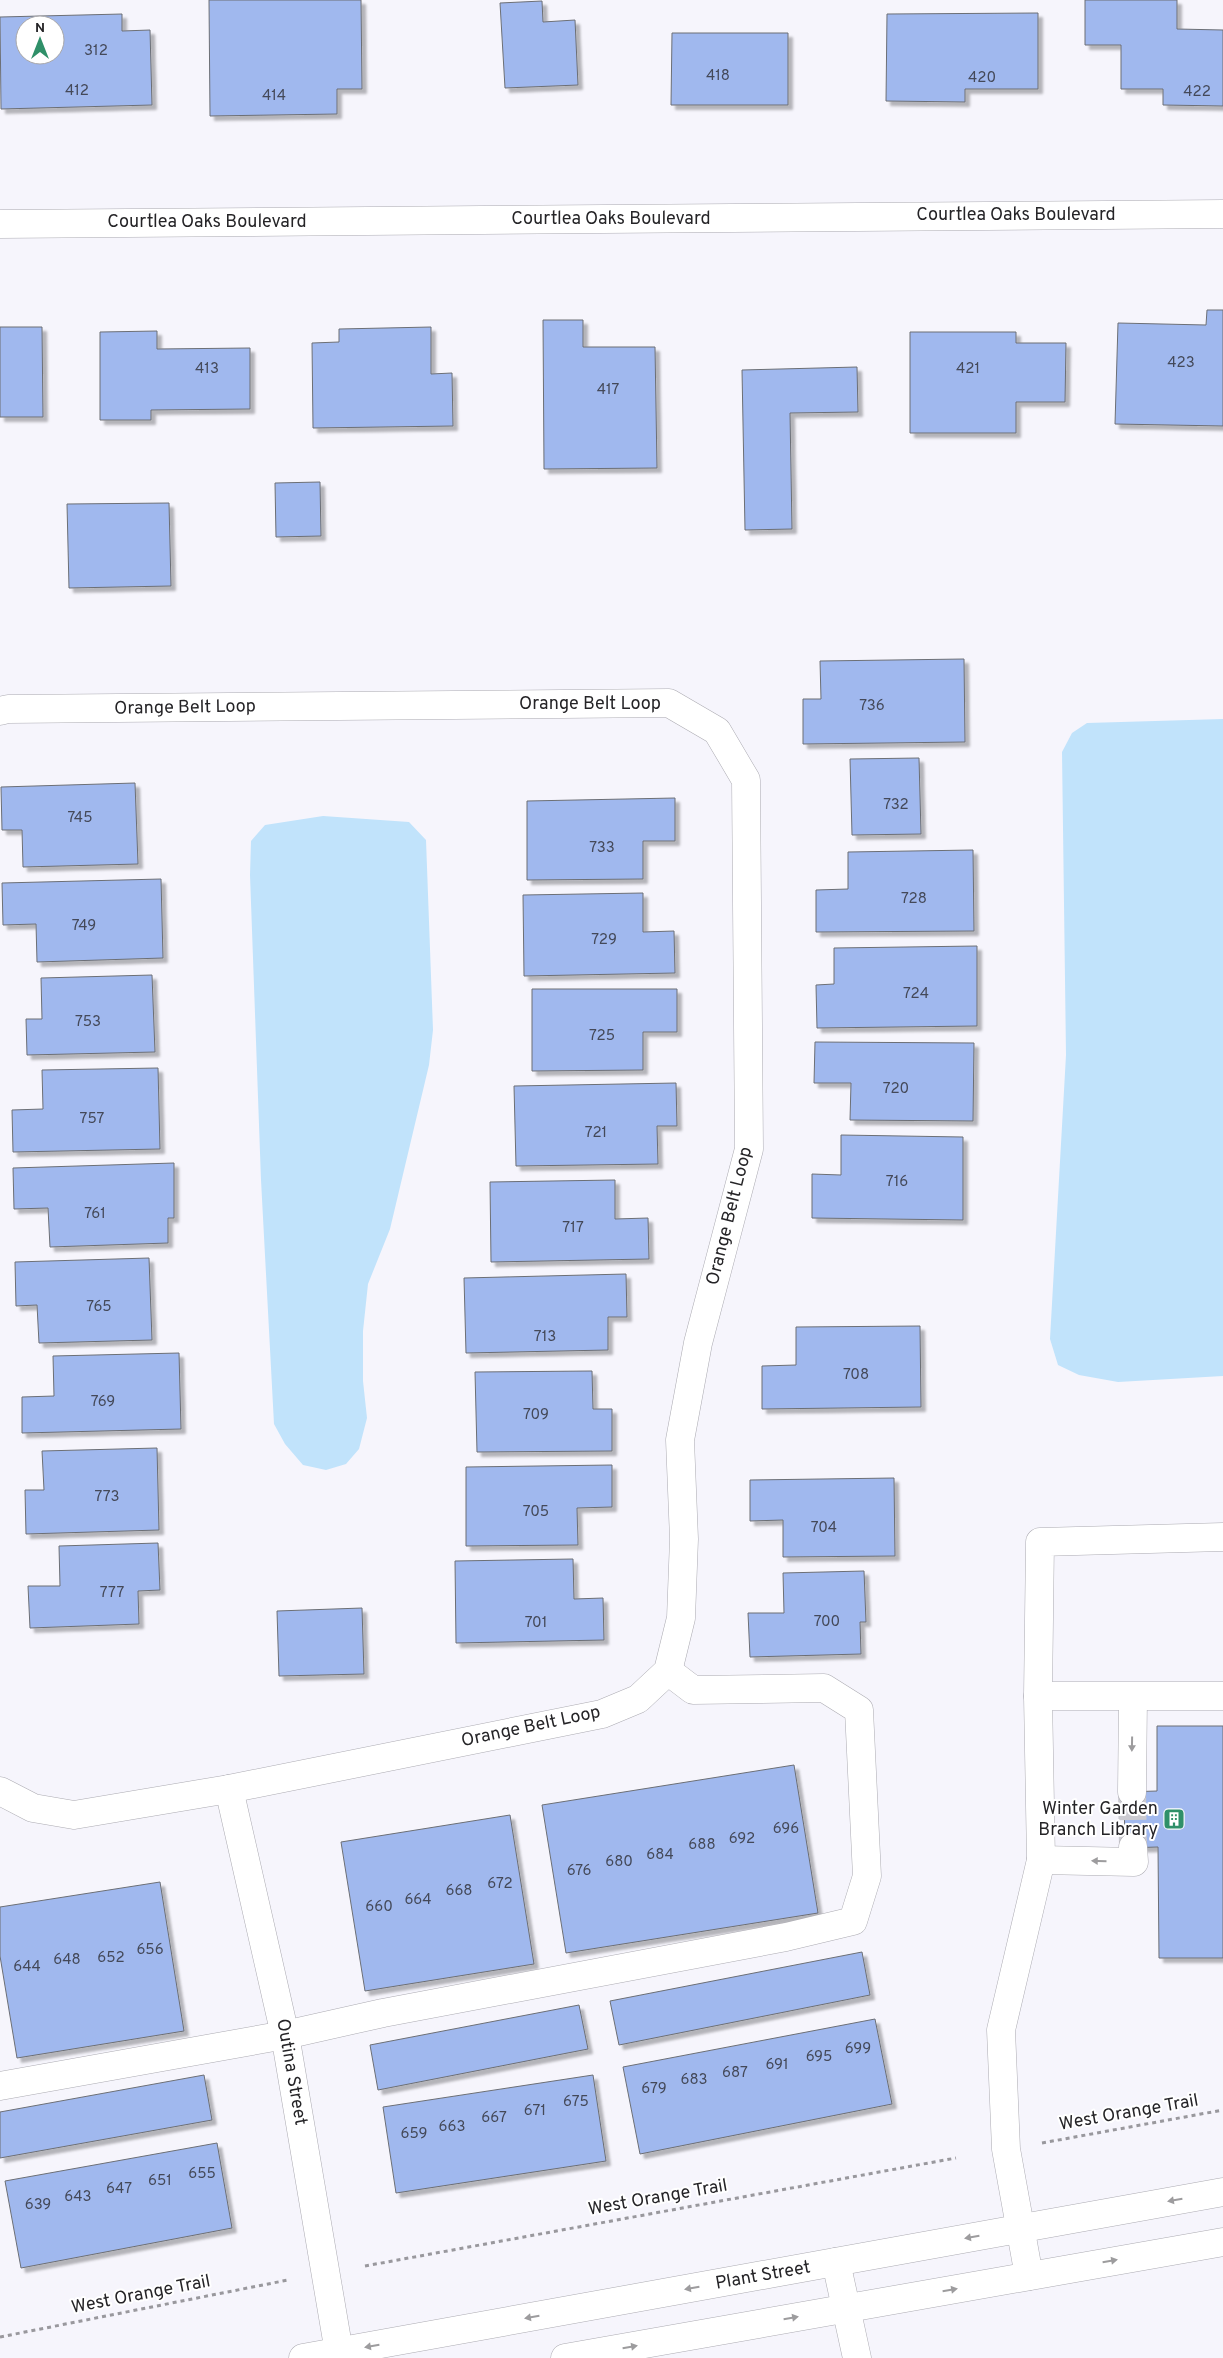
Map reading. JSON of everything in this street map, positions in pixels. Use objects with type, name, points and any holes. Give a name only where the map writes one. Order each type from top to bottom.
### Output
[{"type":"street","name":"Courtlea Oaks Boulevard","points":[[0,224],[1223,214]]},
{"type":"street","name":"Orange Belt Loop","points":[[0,712],[8,709],[669,703],[717,731],[746,780],[749,1149],[698,1343],[680,1440],[684,1539],[681,1618],[668,1671],[638,1699],[602,1714],[229,1789],[74,1815],[33,1808],[0,1790]]},
{"type":"street","points":[[1029,2276],[1006,2149],[1001,2030],[1042,1860],[1038,1696],[1040,1542],[1223,1538]]},
{"type":"street","points":[[0,2086],[285,2035],[383,2013],[786,1937],[853,1921],[867,1876],[859,1710],[824,1688],[693,1690],[668,1671]]},
{"type":"street","points":[[1038,1696],[1223,1696]]},
{"type":"street","points":[[1132,1792],[1133,1697]]},
{"type":"street","name":"Outina Street","points":[[229,1789],[285,2035],[340,2355]]},
{"type":"street","points":[[1042,1860],[1134,1862],[1133,1847]]},
{"type":"street","name":"Plant Street","points":[[303,2358],[340,2355],[1223,2192]]},
{"type":"street","points":[[565,2358],[1223,2242]]},
{"type":"street","points":[[836,2262],[858,2358]]},
{"type":"path","name":"West Orange Trail","points":[[1040,2143],[1223,2110]]},
{"type":"path","name":"West Orange Trail","points":[[365,2266],[956,2158]]},
{"type":"path","name":"West Orange Trail","points":[[0,2337],[288,2280]]},
{"type":"water","points":[[1223,719],[1223,1376],[1118,1382],[1079,1375],[1058,1365],[1050,1339],[1066,1055],[1062,752],[1072,733],[1087,723]]},
{"type":"water","points":[[323,816],[409,822],[426,840],[433,1030],[429,1065],[390,1229],[368,1284],[363,1331],[363,1381],[367,1418],[359,1449],[346,1464],[326,1470],[303,1465],[285,1444],[274,1424],[261,1180],[250,875],[251,841],[265,825]]},
{"type":"building","points":[[209,0],[361,0],[362,89],[337,89],[337,114],[210,116]]},
{"type":"building","points":[[1085,0],[1177,0],[1177,29],[1223,30],[1223,106],[1163,105],[1163,89],[1121,89],[1121,45],[1085,45]]},
{"type":"building","points":[[542,1],[543,22],[575,20],[578,85],[505,88],[500,3]]},
{"type":"building","points":[[1038,13],[1038,89],[965,89],[965,102],[886,101],[887,14]]},
{"type":"building","points":[[122,14],[122,31],[150,30],[152,105],[1,109],[0,17],[15,17],[15,65],[65,65],[65,15]]},
{"type":"building","points":[[672,33],[788,33],[788,105],[671,105]]},
{"type":"building","points":[[1207,310],[1223,310],[1223,426],[1115,424],[1118,323],[1206,325]]},
{"type":"building","points":[[543,320],[583,320],[583,347],[655,347],[657,468],[544,469]]},
{"type":"building","points":[[0,327],[42,327],[43,417],[0,417]]},
{"type":"building","points":[[431,327],[431,374],[452,373],[453,426],[313,428],[312,343],[339,342],[339,329]]},
{"type":"building","points":[[157,331],[157,349],[250,348],[250,409],[151,410],[151,420],[100,420],[100,332]]},
{"type":"building","points":[[910,332],[1016,332],[1016,343],[1066,343],[1065,402],[1016,402],[1016,433],[910,433]]},
{"type":"building","points":[[857,367],[858,412],[790,413],[792,529],[745,530],[742,370]]},
{"type":"building","points":[[320,482],[321,536],[276,537],[275,483]]},
{"type":"building","points":[[169,503],[171,586],[69,588],[67,504]]},
{"type":"building","points":[[964,659],[965,742],[803,744],[803,699],[821,699],[820,661]]},
{"type":"building","points":[[919,758],[921,834],[852,835],[850,759]]},
{"type":"building","points":[[135,783],[138,864],[23,867],[22,830],[2,830],[1,787]]},
{"type":"building","points":[[675,798],[675,841],[643,841],[643,879],[527,880],[527,801]]},
{"type":"building","points":[[973,850],[974,931],[816,932],[816,890],[848,889],[848,852]]},
{"type":"building","points":[[161,879],[163,958],[37,962],[36,924],[3,925],[2,883]]},
{"type":"building","points":[[643,893],[643,932],[674,931],[675,973],[524,976],[523,895]]},
{"type":"building","points":[[977,946],[977,1026],[817,1028],[816,985],[834,984],[834,948]]},
{"type":"building","points":[[152,975],[155,1052],[27,1055],[26,1019],[42,1019],[41,978]]},
{"type":"building","points":[[532,989],[677,989],[677,1032],[643,1032],[643,1070],[532,1071]]},
{"type":"building","points":[[815,1042],[974,1043],[973,1121],[850,1120],[851,1083],[814,1083]]},
{"type":"building","points":[[158,1068],[160,1149],[13,1152],[12,1110],[43,1109],[42,1070]]},
{"type":"building","points":[[676,1083],[677,1126],[657,1126],[658,1164],[516,1166],[514,1086]]},
{"type":"building","points":[[841,1135],[963,1137],[963,1220],[812,1218],[812,1174],[841,1175]]},
{"type":"building","points":[[174,1163],[174,1218],[168,1218],[168,1243],[50,1247],[48,1208],[14,1209],[13,1168]]},
{"type":"building","points":[[615,1180],[615,1219],[648,1218],[649,1259],[491,1262],[490,1182]]},
{"type":"building","points":[[149,1258],[152,1340],[39,1343],[37,1305],[16,1306],[15,1262]]},
{"type":"building","points":[[626,1274],[627,1317],[608,1317],[608,1350],[466,1353],[464,1278]]},
{"type":"building","points":[[920,1326],[921,1407],[762,1409],[762,1366],[796,1365],[796,1327]]},
{"type":"building","points":[[179,1353],[181,1429],[22,1433],[22,1397],[54,1396],[53,1356]]},
{"type":"building","points":[[592,1371],[593,1409],[612,1409],[612,1451],[477,1452],[475,1372]]},
{"type":"building","points":[[157,1448],[159,1530],[26,1534],[25,1490],[44,1490],[42,1451]]},
{"type":"building","points":[[612,1465],[612,1507],[577,1508],[578,1545],[466,1546],[466,1467]]},
{"type":"building","points":[[894,1478],[895,1556],[783,1557],[783,1520],[750,1521],[750,1480]]},
{"type":"building","points":[[158,1543],[160,1590],[138,1591],[139,1624],[30,1628],[28,1586],[60,1586],[59,1546]]},
{"type":"building","points":[[573,1559],[574,1599],[603,1598],[604,1640],[456,1643],[455,1561]]},
{"type":"building","points":[[864,1571],[866,1622],[860,1622],[861,1654],[750,1657],[748,1613],[784,1613],[783,1573]]},
{"type":"building","points":[[362,1608],[364,1674],[279,1676],[277,1611]]},
{"type":"building","name":"Winter Garden Branch Library","points":[[1157,1726],[1223,1726],[1223,1958],[1159,1958],[1158,1847],[1125,1848],[1124,1792],[1157,1791]]},
{"type":"building","points":[[794,1765],[818,1913],[566,1953],[542,1805]]},
{"type":"building","points":[[510,1815],[534,1964],[365,1991],[341,1842]]},
{"type":"building","points":[[160,1882],[184,2031],[17,2058],[0,1956],[0,1907]]},
{"type":"building","points":[[862,1952],[870,1995],[619,2045],[610,2001]]},
{"type":"building","points":[[579,2005],[588,2049],[378,2090],[370,2045]]},
{"type":"building","points":[[875,2019],[892,2104],[640,2154],[623,2067]]},
{"type":"building","points":[[204,2075],[212,2120],[0,2158],[0,2112]]},
{"type":"building","points":[[593,2075],[606,2161],[396,2193],[383,2107]]},
{"type":"building","points":[[217,2143],[232,2228],[21,2268],[5,2181]]},
{"type":"tunnel","points":[[1132,1792],[1133,1847]]},
{"type":"place","name":"Winter Garden Branch Library","points":[[1174,1819]]}]
